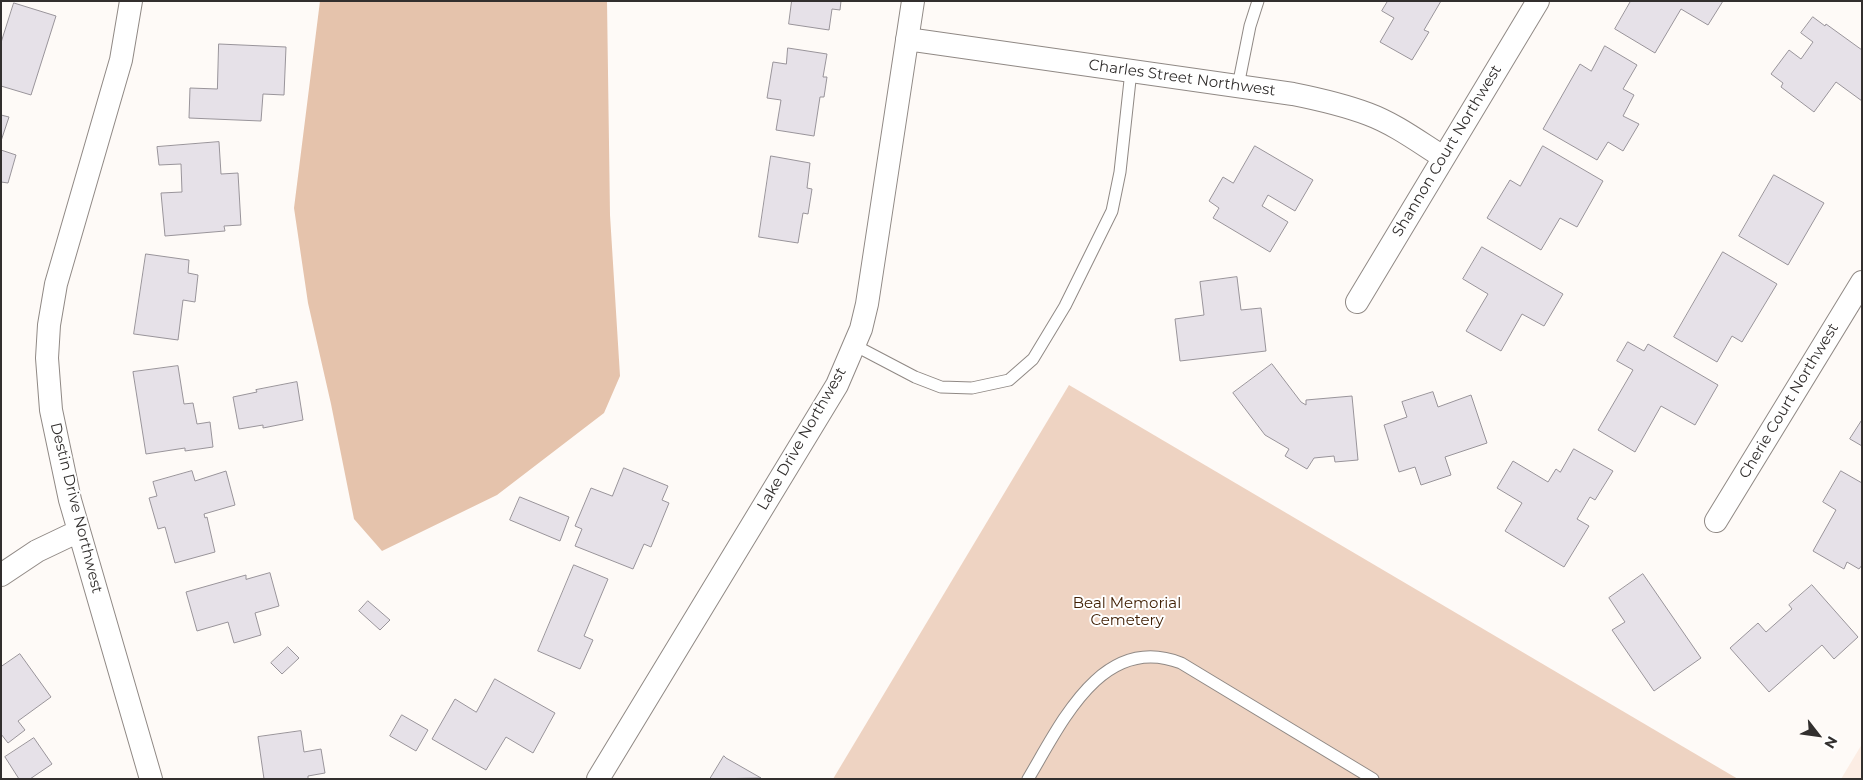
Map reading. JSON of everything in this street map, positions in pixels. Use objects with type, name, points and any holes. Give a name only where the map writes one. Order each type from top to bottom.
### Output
[{"type":"street","name":"Destin Drive Northwest","points":[[131,1],[121,60],[56,284],[49,324],[47,358],[51,410],[70,500],[151,779]]},
{"type":"street","name":"Lake Drive Northwest","points":[[598,779],[837,385],[854,345],[867,304],[912,1]]},
{"type":"street","name":"Shannon Court Northwest","points":[[1357,302],[1538,1]]},
{"type":"street","name":"Charles Street Northwest","points":[[907,39],[1293,94],[1331,102],[1369,114],[1393,126],[1443,157]]},
{"type":"street","name":"Cherie Court Northwest","points":[[1716,521],[1862,282]]},
{"type":"street","points":[[1,575],[37,551],[79,531]]},
{"type":"lane","points":[[1238,86],[1250,26],[1258,1]]},
{"type":"lane","points":[[854,345],[916,378],[941,387],[972,388],[1009,380],[1033,359],[1065,306],[1112,211],[1120,172],[1131,71]]},
{"type":"lane","points":[[1028,779],[1071,708],[1087,687],[1129,659],[1146,656],[1166,657],[1181,663],[1373,779]]},
{"type":"shaded area","points":[[320,1],[607,1],[610,215],[620,376],[604,413],[497,495],[382,551],[354,519],[308,303],[294,208]]},
{"type":"shaded area","points":[[1862,744],[1862,779],[1841,779]]},
{"type":"green space","name":"Beal Memorial Cemetery","points":[[1069,385],[1738,779],[833,779]]},
{"type":"building","points":[[792,1],[841,1],[840,10],[832,9],[829,30],[789,24]]},
{"type":"building","points":[[1388,1],[1441,1],[1424,30],[1429,32],[1412,60],[1380,42],[1394,18],[1382,11]]},
{"type":"building","points":[[1631,1],[1723,1],[1708,25],[1681,9],[1655,53],[1615,29]]},
{"type":"building","points":[[14,3],[56,16],[31,95],[1,86],[1,43]]},
{"type":"building","points":[[1813,17],[1862,50],[1862,101],[1836,82],[1814,112],[1781,87],[1783,83],[1771,74],[1789,50],[1801,59],[1813,42],[1801,33]]},
{"type":"building","points":[[219,44],[286,47],[284,95],[263,94],[261,121],[189,118],[190,88],[217,89]]},
{"type":"building","points":[[1605,46],[1637,65],[1623,89],[1634,95],[1623,116],[1639,124],[1623,151],[1608,142],[1597,160],[1543,129],[1580,64],[1591,71]]},
{"type":"building","points":[[788,48],[827,54],[823,77],[827,77],[824,97],[820,97],[814,136],[776,130],[781,100],[767,98],[773,62],[786,64]]},
{"type":"building","points":[[1,115],[9,117],[1,141]]},
{"type":"building","points":[[219,142],[221,174],[238,173],[241,225],[224,226],[225,231],[165,236],[161,193],[182,192],[181,164],[159,165],[157,147]]},
{"type":"building","points":[[1255,146],[1313,180],[1295,211],[1268,195],[1262,206],[1288,222],[1270,252],[1213,218],[1219,208],[1209,201],[1223,177],[1233,183]]},
{"type":"building","points":[[1543,146],[1603,181],[1577,227],[1560,218],[1541,250],[1487,218],[1510,180],[1520,186]]},
{"type":"building","points":[[1,150],[16,155],[8,183],[1,182]]},
{"type":"building","points":[[771,156],[810,163],[807,188],[812,189],[808,214],[803,213],[798,243],[759,237]]},
{"type":"building","points":[[1774,175],[1824,203],[1788,265],[1739,236]]},
{"type":"building","points":[[1482,247],[1563,294],[1544,326],[1522,314],[1501,351],[1466,331],[1488,294],[1463,279]]},
{"type":"building","points":[[1723,252],[1777,284],[1742,342],[1732,336],[1717,362],[1674,337]]},
{"type":"building","points":[[146,254],[189,260],[188,273],[198,275],[195,302],[183,300],[178,340],[134,334]]},
{"type":"building","points":[[1237,277],[1241,310],[1261,308],[1266,351],[1180,361],[1175,319],[1204,315],[1200,282]]},
{"type":"building","points":[[1628,342],[1644,351],[1648,344],[1718,385],[1695,425],[1661,406],[1635,452],[1598,430],[1633,370],[1617,361]]},
{"type":"building","points":[[1272,364],[1301,402],[1306,405],[1306,400],[1352,396],[1358,460],[1335,462],[1334,456],[1314,458],[1307,469],[1285,456],[1289,449],[1265,435],[1233,393]]},
{"type":"building","points":[[178,366],[184,404],[193,403],[197,424],[210,422],[213,447],[185,451],[185,448],[146,454],[133,372]]},
{"type":"building","points":[[297,382],[303,420],[263,428],[263,425],[239,429],[233,397],[257,392],[256,390]]},
{"type":"building","points":[[1433,392],[1438,407],[1471,395],[1487,443],[1445,457],[1451,475],[1421,485],[1415,467],[1399,472],[1384,425],[1407,417],[1402,402]]},
{"type":"building","points":[[1862,420],[1862,446],[1850,439]]},
{"type":"building","points":[[1574,449],[1613,471],[1595,500],[1590,497],[1577,519],[1589,526],[1564,567],[1505,531],[1522,503],[1497,488],[1513,461],[1548,482],[1556,469],[1560,472]]},
{"type":"building","points":[[624,468],[668,486],[662,500],[669,503],[651,547],[644,544],[633,569],[575,546],[582,529],[575,526],[591,488],[612,496]]},
{"type":"building","points":[[192,471],[195,481],[226,471],[235,505],[204,514],[205,518],[207,517],[215,552],[175,563],[165,527],[158,529],[149,498],[157,496],[153,482]]},
{"type":"building","points":[[1841,471],[1862,483],[1862,565],[1859,569],[1847,562],[1844,569],[1813,551],[1836,510],[1823,502]]},
{"type":"building","points":[[520,497],[569,517],[560,541],[510,520]]},
{"type":"building","points":[[574,565],[608,579],[584,636],[593,640],[580,669],[538,651]]},
{"type":"building","points":[[270,573],[279,606],[255,613],[261,635],[234,643],[228,622],[197,631],[186,592],[246,575],[246,579]]},
{"type":"building","points":[[1643,574],[1701,658],[1654,691],[1612,630],[1625,622],[1609,598]]},
{"type":"building","points":[[1812,585],[1858,637],[1834,659],[1822,645],[1769,692],[1730,648],[1758,623],[1766,632],[1792,609],[1789,605]]},
{"type":"building","points":[[368,601],[390,620],[380,630],[359,611]]},
{"type":"building","points":[[288,647],[299,658],[282,674],[271,663]]},
{"type":"building","points":[[20,654],[51,697],[18,721],[25,730],[8,743],[1,734],[1,667]]},
{"type":"building","points":[[495,679],[555,713],[533,753],[506,737],[486,770],[432,739],[455,699],[476,712]]},
{"type":"building","points":[[402,715],[428,730],[416,751],[390,736]]},
{"type":"building","points":[[301,731],[304,752],[321,749],[325,773],[308,776],[308,779],[264,779],[258,737]]},
{"type":"building","points":[[34,738],[52,764],[30,779],[19,779],[5,757]]},
{"type":"building","points":[[724,756],[726,758],[761,778],[710,779]]}]
